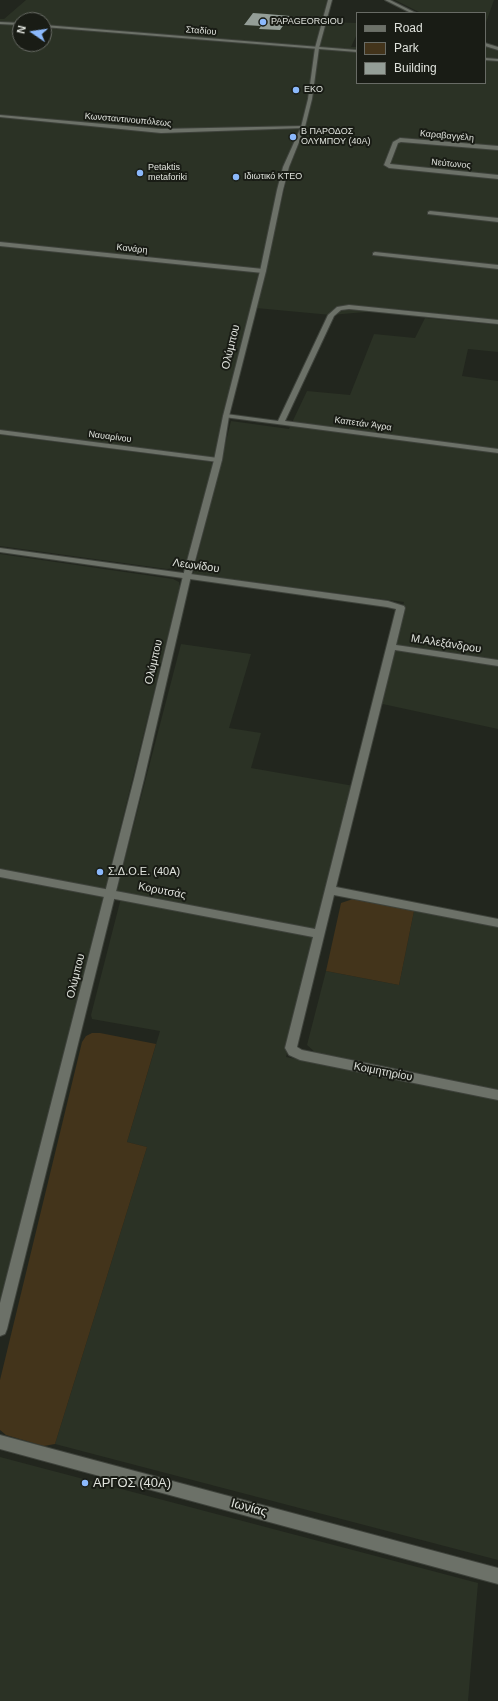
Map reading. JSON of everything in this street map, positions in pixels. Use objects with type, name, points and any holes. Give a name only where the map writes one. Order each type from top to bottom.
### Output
[{"type":"street","name":"Ολύμπου","points":[[0,1329],[139,778],[187,576],[218,460],[226,416],[263,271],[286,167],[303,127],[310,99],[317,48],[330,0]]},
{"type":"street","points":[[387,0],[412,12]]},
{"type":"street","points":[[0,23],[12,24]]},
{"type":"street","name":"Σταδίου","points":[[52,27],[356,51]]},
{"type":"street","points":[[486,44],[498,49]]},
{"type":"street","points":[[486,59],[498,60]]},
{"type":"street","name":"Κωνσταντινουπόλεως","points":[[0,116],[161,132],[303,127]]},
{"type":"street","name":"Καραβαγγέλη","points":[[402,168],[388,166],[396,142],[401,140],[498,148]]},
{"type":"street","name":"Νεύτωνος","points":[[402,168],[498,177]]},
{"type":"street","points":[[430,213],[498,220]]},
{"type":"street","name":"Κανάρη","points":[[0,244],[263,271]]},
{"type":"street","points":[[375,254],[498,267]]},
{"type":"street","points":[[281,422],[331,316],[339,308],[349,307],[498,322]]},
{"type":"street","name":"Καπετάν Άγρα","points":[[226,416],[498,451]]},
{"type":"street","name":"Ναυαρίνου","points":[[0,432],[218,460]]},
{"type":"street","name":"Λεωνίδου","points":[[0,550],[388,604],[401,608],[391,647]]},
{"type":"street","points":[[319,934],[391,647]]},
{"type":"street","name":"Μ.Αλεξάνδρου","points":[[391,647],[498,663]]},
{"type":"street","name":"Κορυτσάς","points":[[0,873],[319,934]]},
{"type":"street","points":[[330,890],[498,923]]},
{"type":"street","name":"Κοιμητηρίου","points":[[319,934],[296,1027],[292,1048],[293,1051],[300,1055],[498,1095]]},
{"type":"street","name":"Ιωνίας","points":[[0,1442],[498,1576]]},
{"type":"shaded area","points":[[26,0],[327,0],[325,9],[329,22],[356,23],[356,36],[351,47],[356,47],[356,84],[486,84],[486,46],[498,51],[498,320],[400,309],[331,315],[256,308],[294,149],[286,167],[218,460],[0,433],[0,19],[4,19],[12,12],[12,52],[52,52],[52,12],[12,12]]},
{"type":"shaded area","points":[[395,0],[494,0],[486,22],[486,12],[419,12]]},
{"type":"shaded area","points":[[425,318],[498,325],[498,352],[468,349],[462,376],[498,381],[498,729],[378,703],[404,602],[193,574],[231,421],[289,429],[307,391],[350,395],[374,334],[415,338]]},
{"type":"shaded area","points":[[0,435],[211,462],[214,466],[188,562],[181,567],[167,569],[0,546]]},
{"type":"shaded area","points":[[0,554],[173,579],[179,582],[180,587],[0,1314]]},
{"type":"shaded area","points":[[181,644],[251,654],[229,728],[261,733],[251,768],[354,786],[286,1057],[498,1100],[498,1560],[55,1444],[147,1147],[127,1142],[160,1031],[92,1019],[91,1015],[122,894],[116,893]]},
{"type":"shaded area","points":[[414,911],[498,927],[498,1092],[317,1054],[307,1045],[326,971],[399,985]]},
{"type":"shaded area","points":[[0,1457],[478,1583],[468,1701],[0,1701]]},
{"type":"green space","points":[[353,899],[414,911],[399,985],[326,971],[341,903]]},
{"type":"green space","points":[[92,1033],[100,1033],[156,1044],[127,1142],[147,1147],[55,1444],[44,1446],[6,1435],[0,1430],[0,1380],[82,1042],[86,1036]]},
{"type":"building","name":"PAPAGEORGIOU","points":[[253,13],[290,16],[280,30],[259,29],[261,26],[244,25]]},
{"type":"place","name":"PAPAGEORGIOU","points":[[263,22]]},
{"type":"place","name":"EKO","points":[[296,90]]},
{"type":"place","name":"Β ΠΑΡΟΔΟΣ ΟΛΥΜΠΟΥ (40Α)","points":[[293,137]]},
{"type":"place","name":"Petaktis metaforiki","points":[[140,173]]},
{"type":"place","name":"Ιδιωτικό ΚΤΕΟ","points":[[236,177]]},
{"type":"place","name":"Σ.Δ.Ο.Ε. (40Α)","points":[[100,872]]},
{"type":"place","name":"ΑΡΓΟΣ (40Α)","points":[[85,1483]]}]
